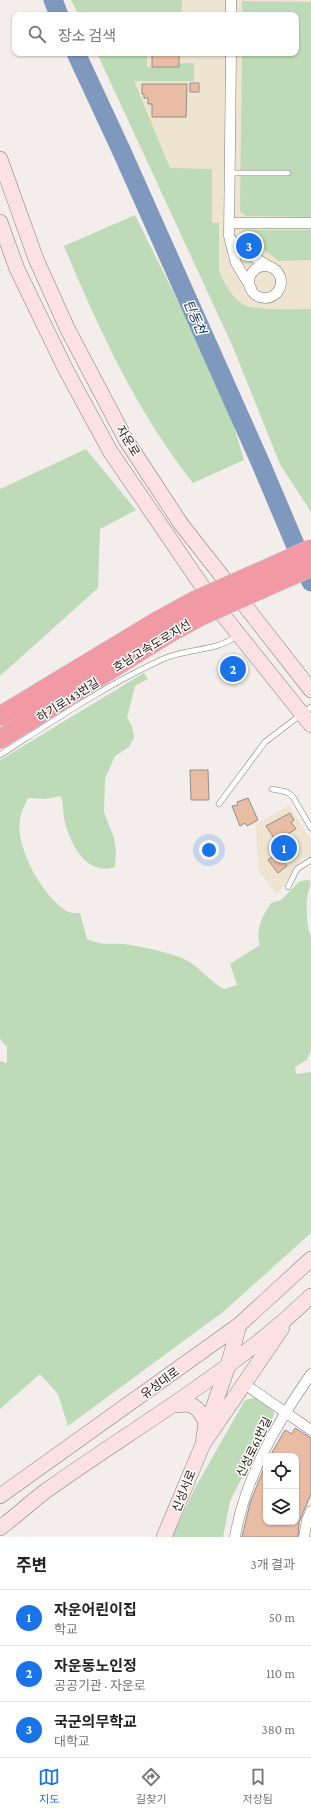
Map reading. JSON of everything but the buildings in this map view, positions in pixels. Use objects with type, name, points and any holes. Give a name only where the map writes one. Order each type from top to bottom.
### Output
[{"type":"highway","name":"호남고속도로지선","points":[[0,739],[166,635],[199,608],[311,549]]},
{"type":"highway","name":"호남고속도로지선","points":[[0,716],[159,620],[199,608],[311,567]]},
{"type":"street","points":[[231,0],[231,12]]},
{"type":"street","points":[[229,236],[238,248],[273,269],[280,277],[281,283],[277,293],[273,296],[262,298],[257,296],[236,263],[229,236],[231,56]]},
{"type":"street","name":"자운로","points":[[0,159],[36,259],[67,328],[126,440],[181,524],[311,690]]},
{"type":"street","name":"자운로","points":[[0,222],[17,269],[66,370],[110,451],[216,605],[239,635],[308,715]]},
{"type":"street","points":[[230,223],[311,224]]},
{"type":"street","points":[[251,288],[250,279],[255,271],[264,267],[273,269]]},
{"type":"street","name":"유성대로","points":[[0,1496],[239,1325],[311,1259]]},
{"type":"street","points":[[0,1528],[46,1491],[175,1405],[228,1366],[292,1314],[311,1296]]},
{"type":"street","points":[[203,1444],[217,1426],[243,1383],[292,1314]]},
{"type":"street","points":[[203,1444],[206,1422],[211,1414],[228,1366],[239,1325]]},
{"type":"street","points":[[240,1356],[236,1370],[243,1383],[311,1430]]},
{"type":"street","name":"신성로61번길","points":[[235,1537],[252,1475],[285,1412],[311,1374]]},
{"type":"street","points":[[175,1405],[187,1403],[196,1406],[206,1422]]},
{"type":"street","name":"신성서로","points":[[164,1537],[203,1444]]},
{"type":"street","points":[[304,1537],[307,1520],[311,1512]]},
{"type":"lane","points":[[230,173],[288,173]]},
{"type":"lane","name":"하기로143번길","points":[[0,755],[98,693],[164,658],[229,643],[239,635]]},
{"type":"lane","points":[[219,804],[265,742],[308,715]]},
{"type":"lane","points":[[272,788],[286,792],[293,797],[311,828]]},
{"type":"lane","points":[[288,887],[298,869],[311,860]]},
{"type":"shaded area","points":[[71,0],[311,0],[311,512],[280,464],[233,347],[98,56],[299,56],[299,12],[77,12]]},
{"type":"shaded area","points":[[311,0],[311,2],[242,1]]},
{"type":"shaded area","points":[[289,805],[311,840],[311,857],[303,858],[277,895],[258,869],[256,824]]},
{"type":"green space","points":[[71,0],[182,0],[182,12],[77,12]]},
{"type":"green space","points":[[242,1],[311,2],[311,217],[247,216],[240,212],[242,56],[299,56],[299,12],[242,12]]},
{"type":"green space","points":[[98,56],[147,56],[147,67],[179,67],[179,63],[194,63],[194,81],[134,81],[170,168],[212,169],[212,223],[219,223],[219,271],[226,285],[241,303],[251,307],[267,309],[311,309],[311,512],[280,464],[233,347]]},
{"type":"green space","points":[[135,215],[195,336],[230,413],[244,460],[193,483],[154,428],[137,399],[105,339],[64,246]]},
{"type":"green space","points":[[244,230],[311,230],[311,260],[279,261],[263,249],[240,241],[241,232]]},
{"type":"green space","points":[[86,449],[136,510],[100,529],[98,588],[0,676],[0,489]]},
{"type":"green space","points":[[144,673],[148,679],[135,686],[127,718],[132,726],[134,738],[129,747],[115,756],[105,779],[104,812],[114,838],[116,851],[115,867],[105,869],[96,867],[87,862],[80,855],[66,827],[61,796],[45,799],[28,798],[20,819],[22,844],[26,857],[33,871],[49,895],[68,912],[80,913],[87,939],[101,943],[123,944],[145,948],[182,958],[224,989],[237,985],[230,964],[260,945],[258,934],[259,928],[271,903],[281,900],[300,881],[310,880],[307,906],[308,924],[311,936],[311,1050],[307,1060],[295,1067],[296,1074],[311,1072],[311,1233],[223,1312],[68,1426],[58,1394],[40,1374],[0,1409],[0,1061],[7,1063],[7,1047],[0,1039],[0,760]]},
{"type":"green space","points":[[258,1397],[273,1408],[274,1415],[230,1501],[223,1537],[172,1537],[195,1488],[245,1400]]},
{"type":"waterway","name":"탄동천","points":[[53,0],[58,12]]},
{"type":"waterway","name":"탄동천","points":[[77,56],[122,152],[261,464],[311,582]]},
{"type":"place","name":"국군의무학교","points":[[249,246]]},
{"type":"place","name":"자운동노인정","points":[[233,669]]},
{"type":"place","name":"자운어린이집","points":[[284,848]]}]
